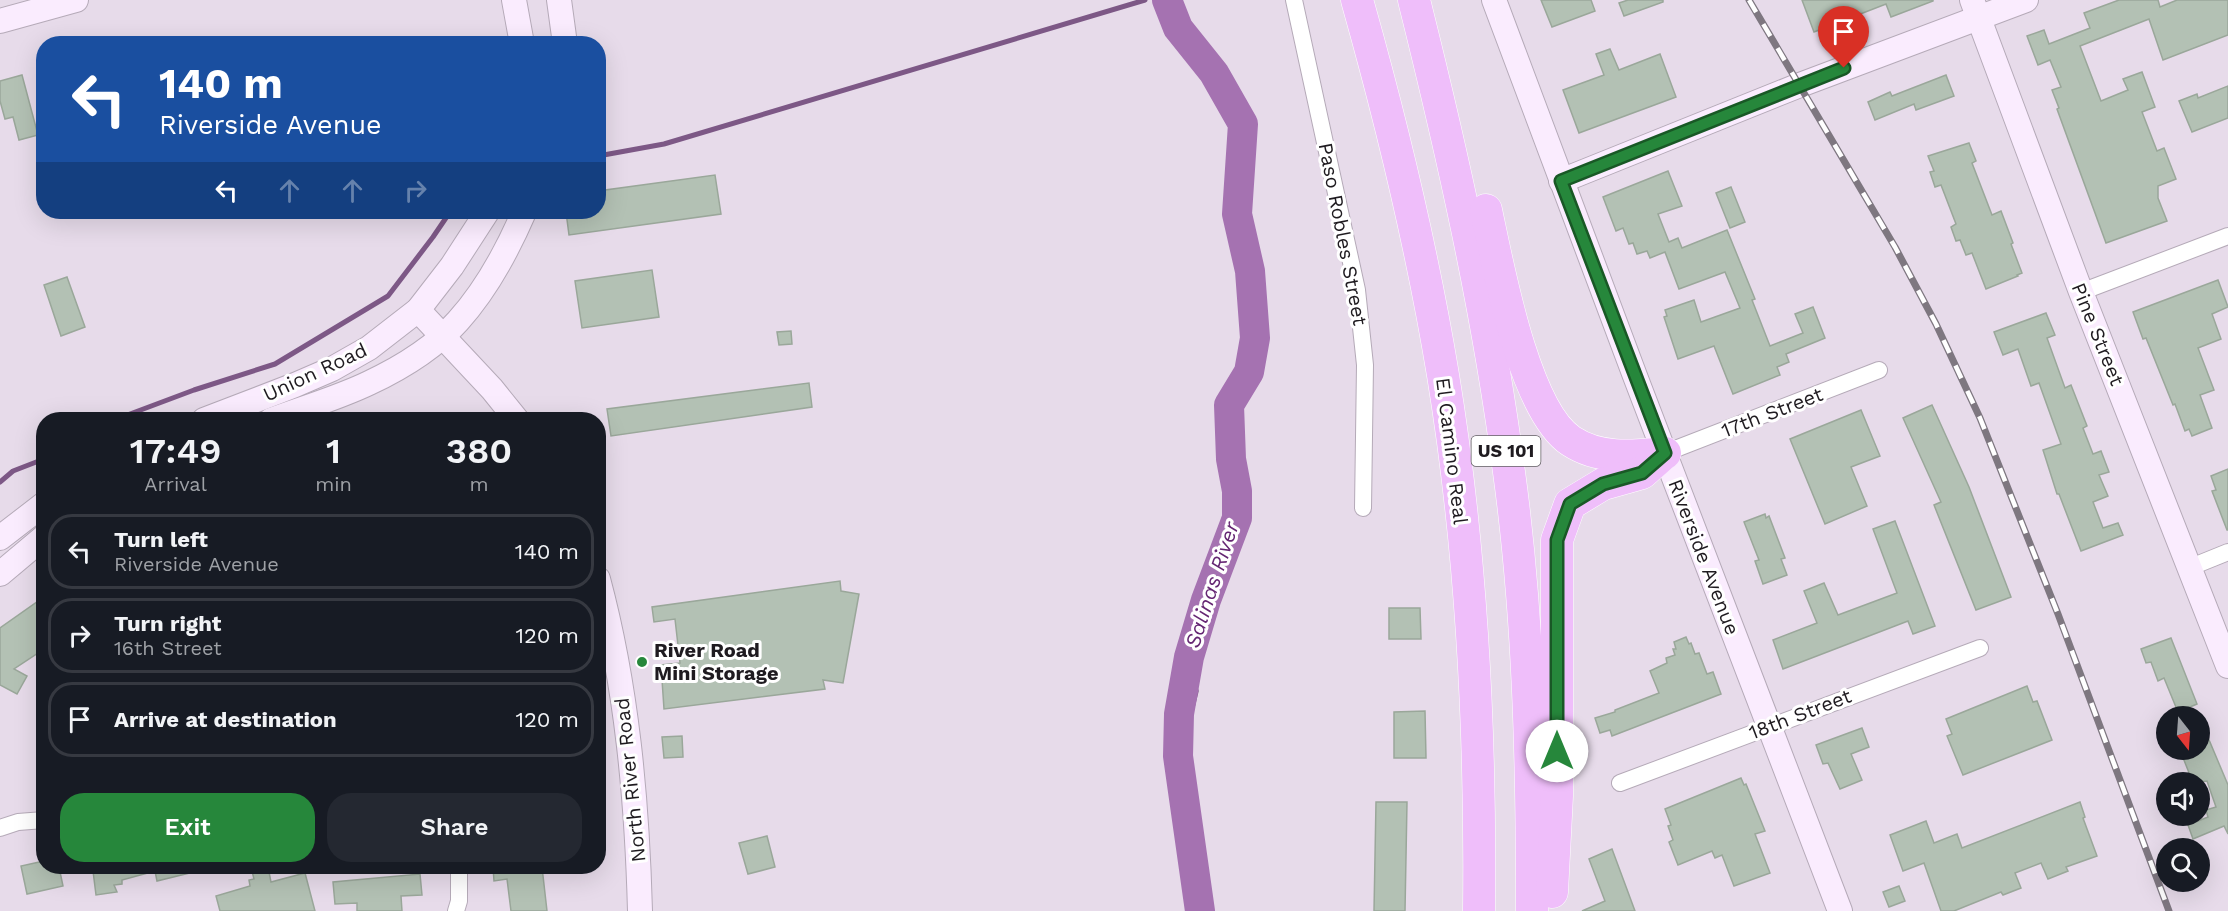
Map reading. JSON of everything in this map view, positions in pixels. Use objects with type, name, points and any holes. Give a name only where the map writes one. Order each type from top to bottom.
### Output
[{"type":"highway","points":[[1337,0],[1384,156],[1413,217]]},
{"type":"highway","name":"El Camino Real","points":[[1358,0],[1413,217],[1443,375],[1455,462],[1473,643],[1480,847],[1479,911]]},
{"type":"highway","name":"US 101","points":[[1414,0],[1467,222],[1495,374],[1510,473],[1520,566],[1532,765],[1532,911]]},
{"type":"highway","points":[[1423,0],[1444,50],[1476,164],[1512,320],[1533,387],[1543,409],[1556,427],[1571,441],[1590,450],[1608,455],[1628,456],[1665,453]]},
{"type":"highway","points":[[1551,911],[1557,796],[1557,540],[1570,504],[1603,484],[1642,473],[1665,453]]},
{"type":"main road","points":[[0,21],[76,0]]},
{"type":"main road","points":[[514,0],[521,36]]},
{"type":"main road","points":[[559,0],[565,36]]},
{"type":"main road","points":[[567,36],[569,0]]},
{"type":"main road","name":"Riverside Avenue","points":[[1494,0],[1840,911]]},
{"type":"main road","points":[[1561,181],[1800,84],[1975,9],[2026,0]]},
{"type":"main road","name":"Pine Street","points":[[1975,9],[2081,292],[2228,666]]},
{"type":"main road","points":[[483,219],[452,266],[418,310],[511,412]]},
{"type":"main road","points":[[442,337],[459,320],[487,282],[521,219]]},
{"type":"main road","name":"Union Road","points":[[225,412],[332,369],[369,348],[418,310]]},
{"type":"main road","name":"Union Road","points":[[292,412],[367,384],[404,365],[442,337]]},
{"type":"main road","points":[[0,538],[36,510]]},
{"type":"main road","points":[[0,574],[36,544]]},
{"type":"main road","name":"North River Road","points":[[606,617],[618,674],[633,772],[640,911]]},
{"type":"street","name":"Paso Robles Street","points":[[1294,0],[1357,290],[1365,365],[1363,508]]},
{"type":"street","points":[[2081,292],[2228,236]]},
{"type":"street","name":"17th Street","points":[[1665,453],[1879,370]]},
{"type":"street","points":[[2191,567],[2228,552]]},
{"type":"street","name":"18th Street","points":[[1620,783],[1980,648]]},
{"type":"street","points":[[0,828],[18,822],[36,821]]},
{"type":"street","points":[[456,911],[459,901],[459,874]]},
{"type":"shaded area","points":[[1189,657],[1198,691],[1183,752],[1171,761],[1165,751],[1170,695]]},
{"type":"building","points":[[1541,0],[1591,0],[1595,11],[1552,27]]},
{"type":"building","points":[[1628,0],[1663,0],[1663,2],[1624,16],[1619,3]]},
{"type":"building","points":[[1802,0],[1933,1],[1891,17],[1886,4],[1814,32]]},
{"type":"building","points":[[2119,0],[2158,0],[2160,7],[2177,0],[2228,0],[2228,35],[2163,60],[2149,19],[2080,46],[2101,101],[2128,90],[2123,79],[2142,72],[2155,107],[2142,112],[2157,151],[2164,148],[2176,179],[2158,186],[2158,198],[2167,221],[2106,243],[2057,109],[2059,108],[2052,90],[2061,87],[2050,60],[2038,65],[2027,36],[2044,30],[2049,44],[2090,28],[2084,13]]},
{"type":"building","points":[[1610,49],[1619,70],[1660,54],[1676,97],[1579,133],[1563,90],[1604,75],[1596,54]]},
{"type":"building","points":[[22,75],[36,128],[36,136],[19,140],[13,117],[5,119],[0,101],[0,81]]},
{"type":"building","points":[[1946,75],[1954,96],[1916,110],[1914,104],[1875,120],[1868,102],[1890,92],[1892,96]]},
{"type":"building","points":[[2228,86],[2228,118],[2192,132],[2179,101],[2197,94],[2198,98]]},
{"type":"building","points":[[1969,143],[1976,161],[1972,163],[1992,215],[2001,211],[2022,273],[1986,289],[1972,253],[1966,255],[1960,240],[1956,241],[1951,227],[1956,224],[1941,185],[1935,187],[1930,172],[1934,171],[1928,156]]},
{"type":"building","points":[[1668,171],[1682,206],[1658,214],[1669,242],[1678,238],[1682,248],[1727,230],[1755,299],[1752,300],[1770,346],[1803,333],[1795,314],[1813,307],[1825,338],[1786,354],[1789,362],[1777,367],[1780,375],[1733,394],[1714,346],[1678,359],[1664,317],[1667,316],[1665,310],[1694,300],[1701,322],[1740,308],[1725,272],[1679,289],[1665,252],[1650,258],[1647,251],[1637,254],[1633,243],[1629,244],[1623,228],[1616,231],[1603,197]]},
{"type":"building","points":[[715,175],[721,214],[569,235],[567,219],[606,219],[606,190]]},
{"type":"building","points":[[1731,187],[1745,222],[1730,228],[1716,193]]},
{"type":"building","points":[[652,270],[659,317],[582,328],[575,281]]},
{"type":"building","points":[[67,277],[85,327],[61,336],[44,285]]},
{"type":"building","points":[[2218,280],[2228,307],[2212,314],[2221,339],[2198,348],[2214,390],[2200,395],[2212,428],[2192,436],[2189,429],[2185,431],[2133,312]]},
{"type":"building","points":[[2046,313],[2055,335],[2047,338],[2065,388],[2071,385],[2087,426],[2083,428],[2093,454],[2101,451],[2109,472],[2099,475],[2108,496],[2093,502],[2103,528],[2118,523],[2123,535],[2081,551],[2059,494],[2057,494],[2043,450],[2061,444],[2039,383],[2031,386],[2018,349],[2003,355],[1994,332]]},
{"type":"building","points":[[791,331],[792,344],[779,345],[777,332]]},
{"type":"building","points":[[809,383],[812,407],[611,436],[607,409]]},
{"type":"building","points":[[1932,405],[1969,487],[2011,597],[1976,610],[1934,505],[1941,502],[1903,418]]},
{"type":"building","points":[[1861,410],[1880,456],[1851,467],[1867,506],[1825,524],[1790,439]]},
{"type":"building","points":[[2228,469],[2227,530],[2212,491],[2216,490],[2211,476]]},
{"type":"building","points":[[1765,514],[1766,518],[1769,516],[1785,558],[1781,559],[1787,575],[1763,584],[1755,561],[1759,560],[1744,522]]},
{"type":"building","points":[[1895,521],[1935,626],[1913,634],[1908,621],[1783,669],[1773,640],[1817,623],[1804,591],[1824,583],[1838,615],[1897,593],[1873,529]]},
{"type":"building","points":[[840,581],[841,591],[859,594],[843,683],[823,680],[825,689],[664,709],[661,665],[680,663],[675,619],[654,622],[652,607]]},
{"type":"building","points":[[36,603],[36,654],[14,669],[27,676],[17,694],[0,685],[0,628]]},
{"type":"building","points":[[1389,608],[1420,608],[1421,639],[1389,639]]},
{"type":"building","points":[[1686,637],[1695,654],[1699,653],[1707,674],[1713,672],[1721,694],[1612,736],[1610,730],[1600,733],[1595,718],[1659,693],[1650,671],[1667,663],[1666,658],[1675,655],[1674,642]]},
{"type":"building","points":[[2171,638],[2197,704],[2176,706],[2164,678],[2158,681],[2151,662],[2146,663],[2141,649]]},
{"type":"building","points":[[2027,686],[2033,702],[2037,701],[2052,740],[1963,775],[1947,736],[1952,734],[1946,719]]},
{"type":"building","points":[[1425,711],[1426,758],[1394,758],[1394,712]]},
{"type":"building","points":[[1862,728],[1869,747],[1851,754],[1862,780],[1840,789],[1828,763],[1823,764],[1816,745]]},
{"type":"building","points":[[682,736],[683,757],[664,758],[662,737]]},
{"type":"building","points":[[2210,742],[2228,785],[2228,834],[2224,826],[2193,838],[2188,826],[2210,826],[2210,809],[2216,807],[2210,790],[2210,772],[2189,772],[2184,760],[2210,760]]},
{"type":"building","points":[[1741,778],[1744,785],[1746,784],[1765,831],[1755,834],[1770,873],[1734,886],[1722,855],[1715,858],[1712,851],[1678,865],[1669,842],[1673,840],[1668,826],[1671,825],[1665,809]]},
{"type":"building","points":[[1376,802],[1407,802],[1405,911],[1374,911]]},
{"type":"building","points":[[2080,802],[2085,817],[2083,818],[2097,856],[2066,867],[2068,871],[2048,879],[2041,863],[2015,873],[2021,888],[2003,895],[2001,892],[1954,911],[1941,911],[1924,863],[1903,871],[1890,835],[1926,821],[1934,843],[1957,834],[1962,848]]},
{"type":"building","points":[[767,836],[775,867],[748,874],[739,843]]},
{"type":"building","points":[[1612,849],[1635,911],[1582,911],[1605,901],[1589,859]]},
{"type":"building","points":[[36,863],[36,874],[60,874],[63,886],[27,894],[21,866]]},
{"type":"building","points":[[93,874],[144,874],[122,880],[122,884],[114,885],[117,892],[96,895]]},
{"type":"building","points":[[156,874],[186,874],[157,881]]},
{"type":"building","points":[[253,874],[269,874],[271,882],[305,874],[315,911],[220,911],[216,896],[250,886],[249,880],[254,879]]},
{"type":"building","points":[[420,874],[422,895],[401,896],[402,911],[357,911],[357,903],[335,904],[333,882]]},
{"type":"building","points":[[494,874],[543,874],[547,911],[511,911],[507,879],[494,881]]},
{"type":"building","points":[[1899,886],[1905,901],[1889,907],[1883,892]]},
{"type":"waterway","points":[[606,155],[664,144],[1145,0]]},
{"type":"waterway","name":"Salinas River","points":[[1167,0],[1178,28],[1214,73],[1243,124],[1237,214],[1250,271],[1255,338],[1249,372],[1229,405],[1231,459],[1237,491],[1237,518],[1206,600],[1189,657],[1179,714],[1178,756],[1200,911]]},
{"type":"waterway","points":[[135,412],[275,364],[388,296],[445,219]]},
{"type":"waterway","points":[[0,482],[13,471],[36,462]]},
{"type":"railway","points":[[1749,0],[1895,247],[1936,324],[1980,418],[2058,614],[2169,911]]},
{"type":"place","name":"River Road Mini Storage","points":[[642,662]]},
{"type":"route","points":[[1557,751],[1557,540],[1570,504],[1603,484],[1642,473],[1665,453],[1561,181],[1844,68]]}]
